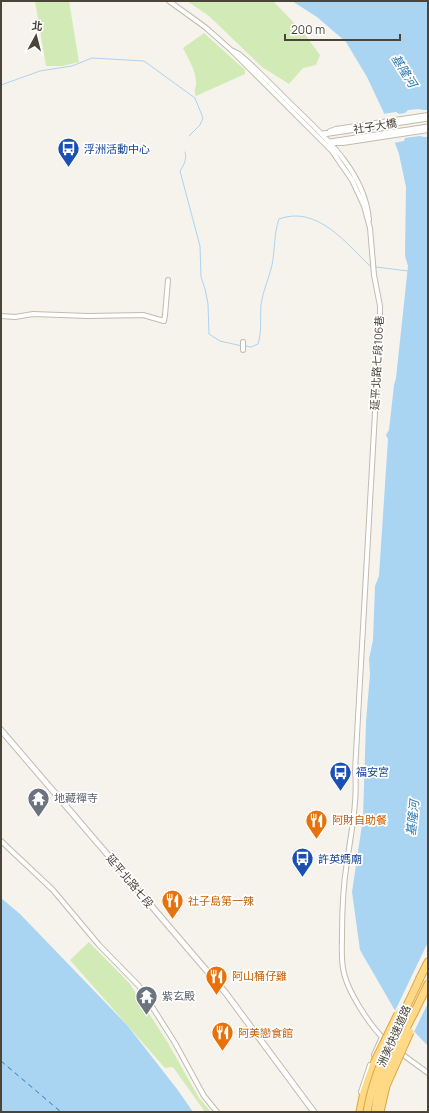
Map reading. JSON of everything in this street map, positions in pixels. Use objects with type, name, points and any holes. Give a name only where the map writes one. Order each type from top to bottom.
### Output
[{"type":"highway","name":"洲美快速道路","points":[[367,1112],[372,1087],[379,1069],[428,962]]},
{"type":"highway","points":[[359,1112],[364,1092],[380,1051],[409,992],[420,978]]},
{"type":"highway","name":"洲美快速道路","points":[[375,1112],[378,1091],[385,1074],[428,984]]},
{"type":"highway","points":[[380,1112],[386,1086],[412,1027],[414,1013]]},
{"type":"street","points":[[169,1],[205,27],[231,50],[239,54],[330,142],[352,172],[364,195],[369,211],[370,228]]},
{"type":"street","name":"延平北路七段106巷","points":[[231,50],[332,151],[352,180],[364,206],[370,228],[374,275],[380,306],[380,323],[354,816],[346,863],[342,914],[343,969],[358,1004],[382,1037],[403,1055],[428,1073]]},
{"type":"street","points":[[322,134],[336,129],[428,115]]},
{"type":"street","name":"社子大橋","points":[[322,134],[428,118]]},
{"type":"street","name":"社子大橋","points":[[330,142],[428,127]]},
{"type":"street","points":[[330,142],[343,143],[428,130]]},
{"type":"street","points":[[1,316],[15,317],[33,314],[88,316],[143,315],[164,321],[168,280]]},
{"type":"street","points":[[243,342],[243,349]]},
{"type":"street","name":"延平北路七段","points":[[1,730],[225,992],[314,1112]]},
{"type":"street","points":[[1,841],[53,890],[99,945],[139,986],[168,1032],[204,1096],[217,1112]]},
{"type":"street","points":[[359,1112],[362,1088],[382,1037]]},
{"type":"street","points":[[384,1112],[390,1086],[403,1055]]},
{"type":"green space","points":[[35,1],[69,1],[79,62],[62,66],[46,66]]},
{"type":"green space","points":[[187,1],[273,1],[303,32],[320,55],[316,65],[303,68],[289,84],[262,67],[209,16]]},
{"type":"green space","points":[[204,33],[245,70],[245,74],[196,96],[194,72],[183,48]]},
{"type":"green space","points":[[89,942],[130,984],[168,1043],[199,1098],[211,1112],[205,1112],[173,1067],[165,1068],[70,960]]},
{"type":"water","name":"基隆河","points":[[292,1],[428,1],[428,1046],[397,1014],[360,950],[352,892],[363,818],[366,722],[370,674],[369,659],[373,640],[375,586],[379,576],[388,439],[386,435],[389,430],[396,378],[408,266],[405,256],[406,187],[399,154],[383,111],[367,77],[346,42],[317,17]]},
{"type":"water","points":[[1,898],[20,914],[127,1025],[193,1112],[1,1112]]},
{"type":"pier","points":[[408,110],[428,110],[428,137],[420,136],[405,138],[404,141],[393,143],[382,114],[396,112],[399,114],[405,113]]},
{"type":"pier","points":[[428,942],[428,1003],[413,1034],[394,1013]]},
{"type":"waterway","points":[[1,85],[40,71],[72,66],[92,58],[144,61],[195,98],[203,118],[200,125],[189,136]]},
{"type":"waterway","points":[[185,152],[185,162],[180,171],[200,246],[201,277],[208,304],[209,334],[220,341],[242,346]]},
{"type":"waterway","points":[[245,346],[251,347],[258,344],[261,304],[272,265],[276,230],[279,219],[293,216],[306,217],[318,222],[341,237],[372,267]]},
{"type":"waterway","points":[[376,267],[408,271]]},
{"type":"ferry route","points":[[1,1061],[61,1112]]},
{"type":"place","name":"浮洲活動中心","points":[[69,168]]},
{"type":"place","name":"福安宮","points":[[341,792]]},
{"type":"place","name":"地藏禪寺","points":[[38,818]]},
{"type":"place","name":"阿財自助餐","points":[[317,840]]},
{"type":"place","name":"許英媽廟","points":[[303,878]]},
{"type":"place","name":"社子島第一辣","points":[[172,920]]},
{"type":"place","name":"阿山桶仔雞","points":[[217,996]]},
{"type":"place","name":"紫玄殿","points":[[146,1016]]},
{"type":"place","name":"阿美戀食館","points":[[222,1052]]}]
